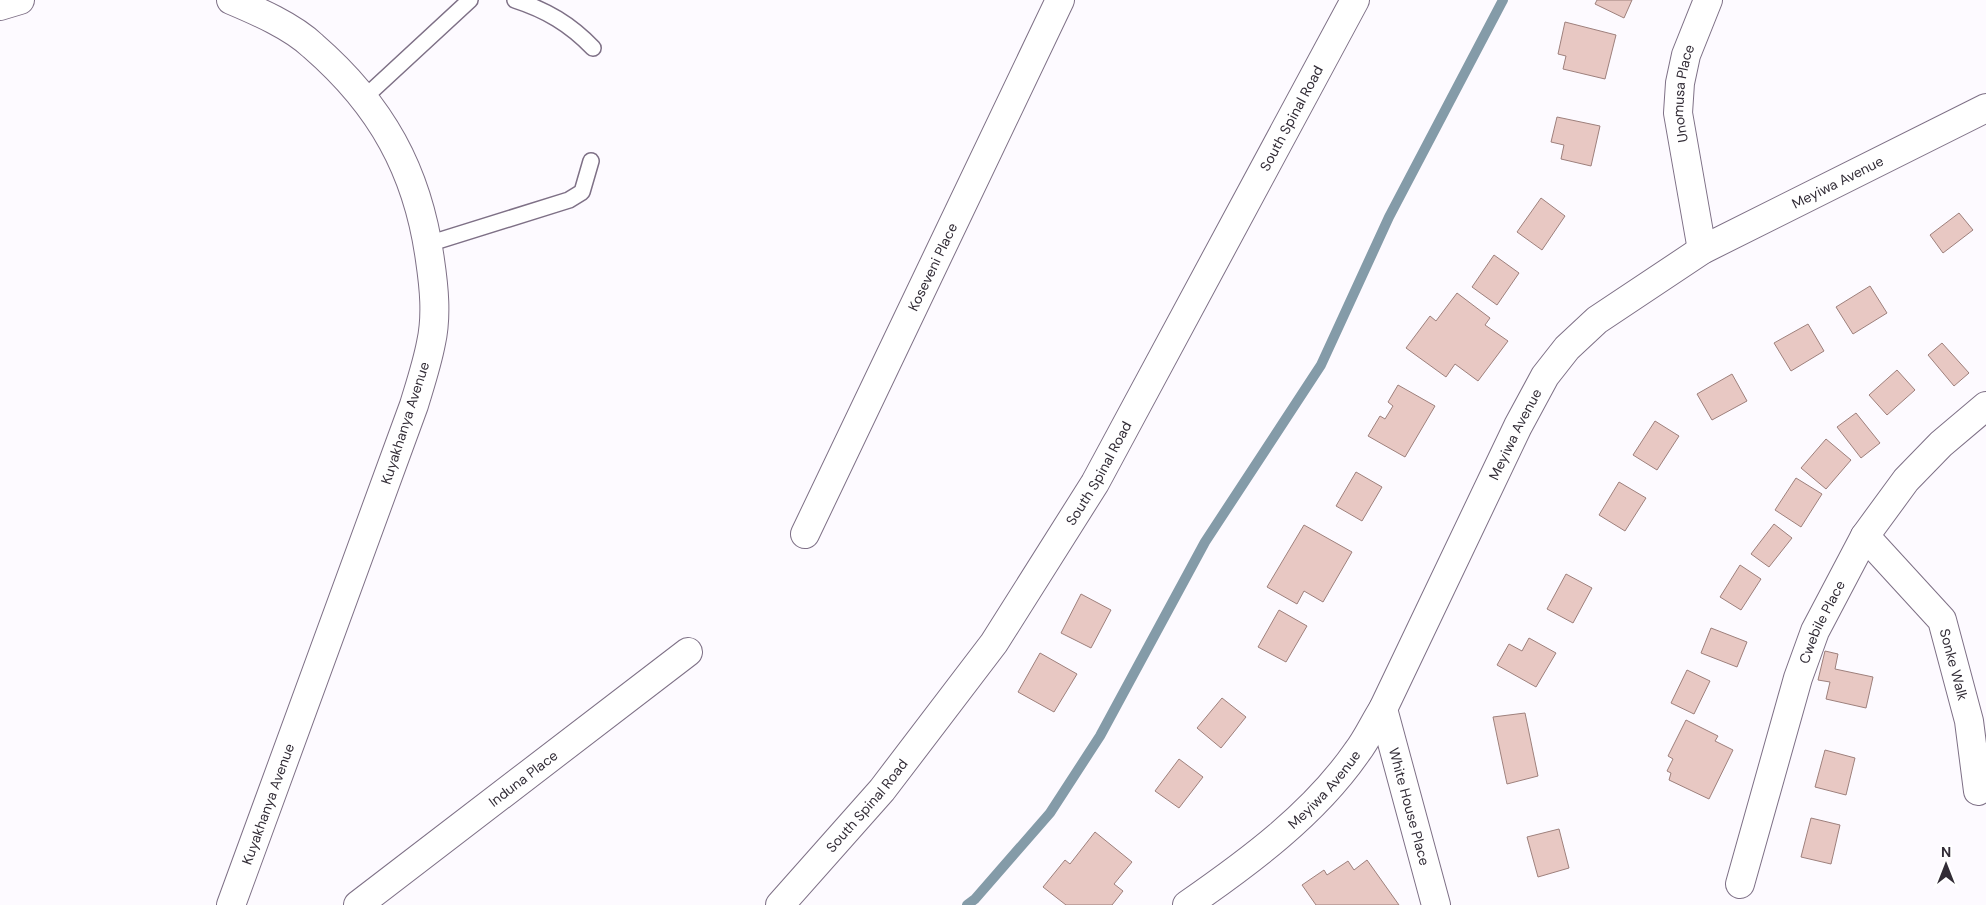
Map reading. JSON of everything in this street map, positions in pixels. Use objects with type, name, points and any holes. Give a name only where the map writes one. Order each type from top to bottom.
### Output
[{"type":"street","points":[[0,6],[20,0]]},
{"type":"street","name":"Kuyakhanya Avenue","points":[[231,0],[261,13],[312,44],[364,98],[385,129],[408,169],[425,223],[434,290],[432,342],[414,405],[231,905]]},
{"type":"street","name":"Koseveni Place","points":[[804,534],[1060,0]]},
{"type":"street","name":"South Spinal Road","points":[[780,905],[882,790],[994,643],[1094,483],[1355,0]]},
{"type":"street","name":"Unomusa Place","points":[[1702,250],[1678,113],[1680,83],[1686,54],[1708,0]]},
{"type":"street","name":"Meyiwa Avenue","points":[[1187,905],[1270,842],[1319,799],[1357,752],[1383,709],[1518,426],[1545,376],[1567,348],[1597,320],[1702,250],[1986,108]]},
{"type":"street","name":"Cwebile Place","points":[[1740,884],[1798,678],[1815,631],[1865,536],[1906,480],[1941,444],[1986,406]]},
{"type":"street","name":"Sonke Walk","points":[[1865,536],[1942,620],[1969,721],[1978,791]]},
{"type":"street","name":"Induna Place","points":[[358,905],[688,652]]},
{"type":"street","name":"White House Place","points":[[1383,709],[1436,905]]},
{"type":"lane","points":[[364,98],[470,0]]},
{"type":"lane","points":[[515,0],[537,7],[559,18],[577,31],[593,48]]},
{"type":"lane","points":[[428,244],[569,200],[582,192],[591,161]]},
{"type":"building","points":[[1597,0],[1632,0],[1624,18],[1595,4]]},
{"type":"building","points":[[1565,22],[1616,35],[1605,79],[1563,69],[1566,56],[1558,54]]},
{"type":"building","points":[[1557,117],[1600,126],[1591,166],[1561,159],[1564,145],[1551,142]]},
{"type":"building","points":[[1541,198],[1565,216],[1542,250],[1517,232]]},
{"type":"building","points":[[1959,213],[1973,230],[1943,253],[1930,235]]},
{"type":"building","points":[[1494,255],[1519,273],[1497,305],[1472,287]]},
{"type":"building","points":[[1870,286],[1887,313],[1853,334],[1836,307]]},
{"type":"building","points":[[1457,293],[1490,318],[1485,325],[1508,341],[1478,381],[1455,364],[1446,377],[1406,348],[1430,316],[1436,321]]},
{"type":"building","points":[[1808,324],[1824,351],[1791,371],[1774,343]]},
{"type":"building","points":[[1942,343],[1969,373],[1954,386],[1928,355]]},
{"type":"building","points":[[1897,370],[1915,390],[1887,415],[1869,395]]},
{"type":"building","points":[[1732,374],[1747,401],[1712,420],[1697,394]]},
{"type":"building","points":[[1398,385],[1435,406],[1405,457],[1368,436],[1380,416],[1385,419],[1393,406],[1388,402]]},
{"type":"building","points":[[1856,413],[1880,443],[1861,458],[1837,427]]},
{"type":"building","points":[[1655,421],[1679,436],[1657,470],[1633,455]]},
{"type":"building","points":[[1826,439],[1851,460],[1826,489],[1801,468]]},
{"type":"building","points":[[1356,472],[1382,487],[1362,521],[1336,506]]},
{"type":"building","points":[[1796,478],[1822,494],[1801,527],[1775,510]]},
{"type":"building","points":[[1619,482],[1646,498],[1625,531],[1599,515]]},
{"type":"building","points":[[1774,524],[1792,538],[1769,567],[1751,554]]},
{"type":"building","points":[[1304,525],[1352,552],[1323,602],[1304,591],[1297,604],[1267,587]]},
{"type":"building","points":[[1740,565],[1761,579],[1741,610],[1720,597]]},
{"type":"building","points":[[1566,574],[1592,588],[1573,623],[1547,609]]},
{"type":"building","points":[[1081,594],[1111,610],[1091,648],[1061,633]]},
{"type":"building","points":[[1279,610],[1307,626],[1286,662],[1258,647]]},
{"type":"building","points":[[1711,628],[1747,642],[1737,667],[1701,653]]},
{"type":"building","points":[[1529,638],[1556,653],[1536,687],[1497,665],[1509,644],[1522,651]]},
{"type":"building","points":[[1825,651],[1838,654],[1835,669],[1873,677],[1866,708],[1826,699],[1830,682],[1818,680]]},
{"type":"building","points":[[1040,653],[1077,674],[1054,712],[1018,692]]},
{"type":"building","points":[[1687,670],[1710,681],[1694,714],[1671,703]]},
{"type":"building","points":[[1222,698],[1246,717],[1221,748],[1197,728]]},
{"type":"building","points":[[1525,713],[1538,776],[1507,784],[1493,717]]},
{"type":"building","points":[[1686,720],[1718,736],[1715,741],[1733,750],[1709,799],[1669,780],[1671,773],[1667,771],[1673,759],[1668,756]]},
{"type":"building","points":[[1825,750],[1855,758],[1846,795],[1815,787]]},
{"type":"building","points":[[1179,759],[1203,777],[1179,808],[1155,791]]},
{"type":"building","points":[[1811,818],[1840,825],[1831,864],[1801,857]]},
{"type":"building","points":[[1559,829],[1569,868],[1538,877],[1527,837]]},
{"type":"building","points":[[1095,832],[1132,862],[1114,884],[1123,891],[1112,905],[1066,905],[1043,887],[1065,860],[1070,864]]},
{"type":"building","points":[[1367,860],[1399,905],[1316,905],[1302,885],[1324,870],[1327,875],[1348,861],[1354,870]]},
{"type":"waterway","points":[[967,905],[975,899],[1050,813],[1100,736],[1205,542],[1321,365],[1389,217],[1503,0]]}]
